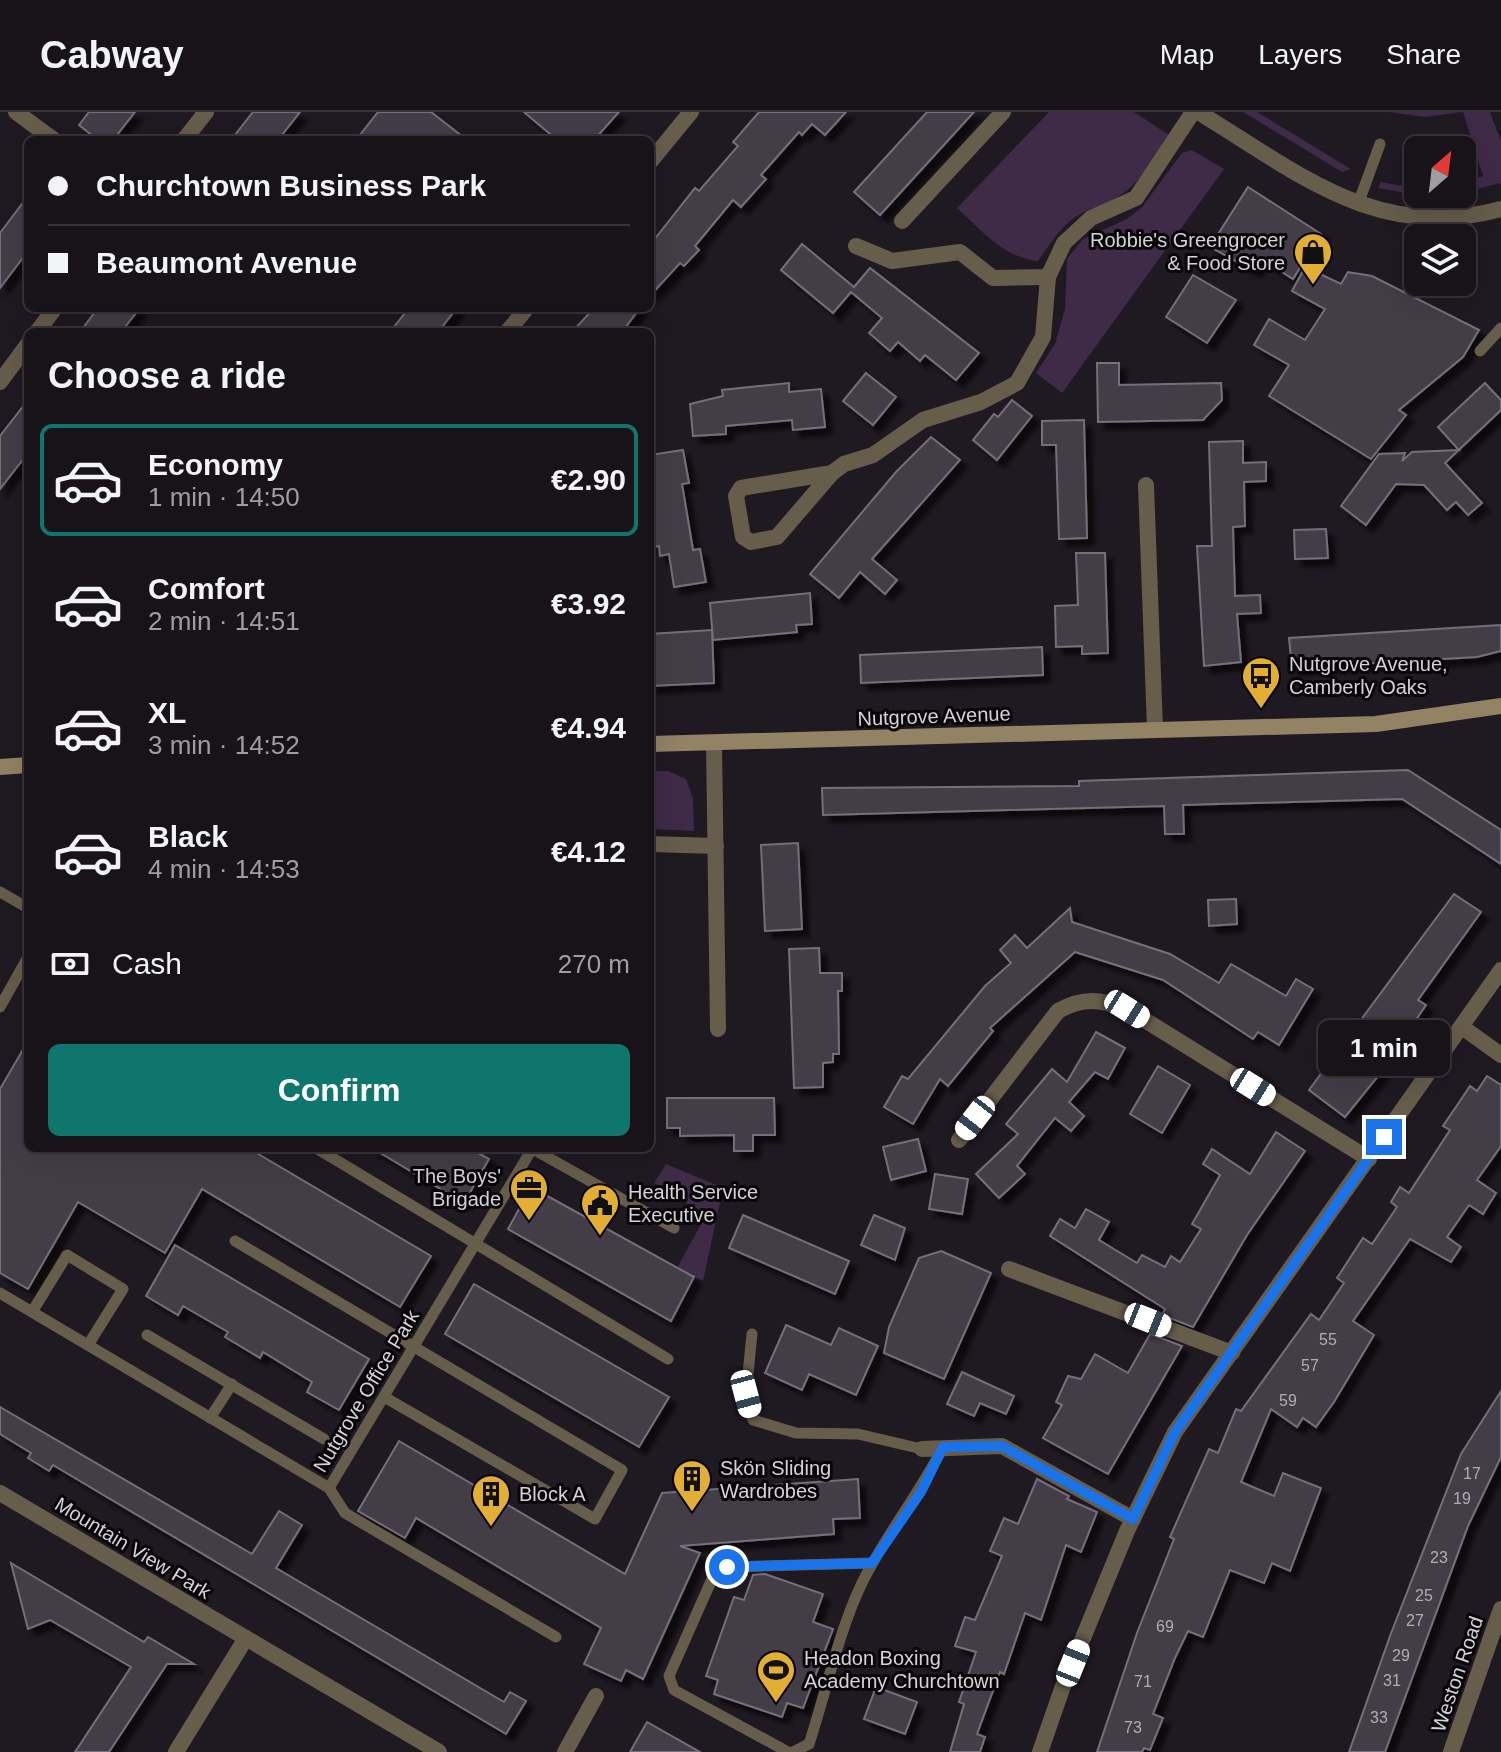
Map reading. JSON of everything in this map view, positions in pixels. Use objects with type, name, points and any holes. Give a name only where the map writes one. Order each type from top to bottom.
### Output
[{"type":"main road","name":"Nutgrove Avenue","points":[[654,744],[1376,724],[1501,706]]},
{"type":"main road","points":[[0,767],[24,765]]},
{"type":"street","points":[[16,112],[49,136]]},
{"type":"street","points":[[187,136],[206,112]]},
{"type":"street","points":[[654,157],[691,112]]},
{"type":"street","points":[[902,221],[1003,112]]},
{"type":"street","points":[[832,473],[741,488],[736,496],[743,537],[751,542],[777,537],[832,473],[844,464],[873,455],[923,420],[981,402],[1017,383],[1043,337],[1048,277],[1064,243],[1091,218],[1136,198],[1202,113],[1280,163],[1358,204],[1422,220],[1456,219],[1501,209]]},
{"type":"street","points":[[856,246],[892,261],[960,252],[993,278],[1048,277]]},
{"type":"street","points":[[510,328],[524,312]]},
{"type":"street","points":[[0,382],[24,349]]},
{"type":"street","points":[[1146,485],[1155,729]]},
{"type":"street","points":[[714,743],[718,1029]]},
{"type":"street","points":[[654,844],[716,846]]},
{"type":"street","points":[[1040,1752],[1062,1689],[1133,1519],[1175,1432],[1501,970]]},
{"type":"street","points":[[959,1140],[1058,1011],[1075,1001],[1100,1000],[1127,1009],[1369,1159]]},
{"type":"street","points":[[1462,1027],[1501,1055]]},
{"type":"street","points":[[1009,1269],[1232,1353]]},
{"type":"street","points":[[922,1449],[1002,1446],[1133,1519]]},
{"type":"street","name":"Mountain View Park","points":[[0,1493],[439,1752]]},
{"type":"street","name":"Weston Road","points":[[1451,1752],[1501,1609]]},
{"type":"street","points":[[176,1752],[246,1638]]},
{"type":"street","points":[[565,1752],[596,1696]]},
{"type":"lane","points":[[1358,204],[1380,144]]},
{"type":"lane","points":[[1480,351],[1501,328]]},
{"type":"lane","points":[[0,892],[24,906]]},
{"type":"lane","points":[[0,1007],[24,964]]},
{"type":"lane","points":[[323,1152],[668,1359]]},
{"type":"lane","name":"Nutgrove Office Park","points":[[0,1293],[329,1488],[386,1398],[529,1152]]},
{"type":"lane","points":[[538,1152],[674,1228]]},
{"type":"lane","points":[[235,1241],[622,1470],[595,1519],[386,1398]]},
{"type":"lane","points":[[32,1312],[67,1255],[90,1268],[123,1289],[88,1345]]},
{"type":"lane","points":[[752,1334],[746,1394],[753,1420],[796,1433],[858,1434],[922,1449]]},
{"type":"lane","points":[[147,1335],[324,1439]]},
{"type":"lane","points":[[210,1418],[232,1384]]},
{"type":"lane","points":[[872,1563],[727,1567],[712,1579],[669,1676],[674,1690],[791,1752],[809,1744],[859,1590],[872,1563],[921,1492],[943,1447]]},
{"type":"lane","points":[[329,1488],[345,1513],[556,1637]]},
{"type":"shaded area","points":[[1049,112],[1134,112],[1169,135],[1134,184],[1114,199],[1070,221],[1038,261],[1004,249],[957,208]]},
{"type":"shaded area","points":[[1243,112],[1257,112],[1351,169],[1342,172]]},
{"type":"shaded area","points":[[1389,112],[1463,112],[1425,117]]},
{"type":"shaded area","points":[[1463,112],[1490,112],[1501,141],[1501,183],[1476,189],[1476,179],[1483,176],[1476,154],[1476,136],[1470,136]]},
{"type":"shaded area","points":[[1192,150],[1224,169],[1062,393],[1036,373],[1055,344],[1065,309],[1067,259],[1083,239],[1127,219],[1142,207],[1182,153]]},
{"type":"shaded area","points":[[1381,182],[1404,186],[1404,193],[1378,188]]},
{"type":"shaded area","points":[[654,771],[668,771],[686,779],[693,799],[694,831],[654,829]]},
{"type":"shaded area","points":[[666,1164],[723,1188],[703,1281],[677,1268],[706,1215],[654,1183]]},
{"type":"building","points":[[89,112],[135,112],[116,136],[93,136],[79,125]]},
{"type":"building","points":[[253,112],[300,112],[281,136],[234,136]]},
{"type":"building","points":[[378,112],[431,112],[462,136],[359,136]]},
{"type":"building","points":[[524,112],[619,112],[598,136],[552,136]]},
{"type":"building","points":[[759,112],[846,112],[825,135],[812,124],[802,135],[799,132],[761,175],[766,179],[741,207],[733,200],[695,246],[699,250],[684,266],[680,263],[654,292],[654,240],[695,188],[699,191],[738,146],[733,142]]},
{"type":"building","points":[[927,112],[974,112],[880,215],[854,192]]},
{"type":"building","points":[[1248,187],[1321,234],[1293,279],[1262,259],[1254,271],[1210,247]]},
{"type":"building","points":[[24,201],[24,256],[0,288],[0,233]]},
{"type":"building","points":[[802,244],[854,287],[870,268],[979,353],[956,380],[925,355],[920,361],[898,342],[890,351],[869,333],[882,318],[851,292],[833,313],[781,270]]},
{"type":"building","points":[[1305,267],[1341,284],[1348,272],[1372,276],[1404,292],[1404,296],[1412,296],[1479,330],[1463,357],[1399,410],[1406,415],[1371,459],[1269,396],[1289,365],[1254,345],[1269,319],[1305,340],[1325,309],[1292,291]]},
{"type":"building","points":[[1193,275],[1236,300],[1207,343],[1166,317]]},
{"type":"building","points":[[95,312],[137,312],[124,328],[83,328]]},
{"type":"building","points":[[406,312],[454,312],[441,328],[393,328]]},
{"type":"building","points":[[590,312],[637,312],[625,328],[576,328]]},
{"type":"building","points":[[1097,363],[1119,363],[1119,385],[1221,383],[1222,400],[1203,420],[1098,422]]},
{"type":"building","points":[[866,373],[896,397],[873,425],[843,401]]},
{"type":"building","points":[[789,383],[789,392],[821,389],[825,427],[793,430],[792,420],[726,426],[726,434],[693,436],[690,404],[723,396],[722,390]]},
{"type":"building","points":[[1485,383],[1501,400],[1501,410],[1459,450],[1438,427]]},
{"type":"building","points":[[1012,400],[1032,416],[997,460],[973,440],[994,414],[998,417]]},
{"type":"building","points":[[24,405],[24,458],[0,489],[0,436]]},
{"type":"building","points":[[1084,420],[1087,538],[1059,539],[1056,445],[1042,445],[1042,421]]},
{"type":"building","points":[[931,437],[960,460],[872,559],[897,580],[885,594],[860,572],[839,598],[810,574],[896,472]]},
{"type":"building","points":[[1243,441],[1243,463],[1266,462],[1266,481],[1244,482],[1245,526],[1233,527],[1235,596],[1260,595],[1261,613],[1237,614],[1241,662],[1204,666],[1197,546],[1212,546],[1209,442]]},
{"type":"building","points":[[683,450],[689,483],[682,484],[693,550],[700,549],[706,582],[674,587],[669,554],[660,556],[659,546],[654,547],[654,454]]},
{"type":"building","points":[[1459,450],[1445,463],[1482,503],[1468,515],[1456,502],[1447,510],[1424,485],[1396,484],[1366,525],[1341,506],[1379,454],[1405,453],[1402,461],[1412,452]]},
{"type":"building","points":[[1326,529],[1328,558],[1295,559],[1294,530]]},
{"type":"building","points":[[1076,553],[1105,553],[1108,653],[1082,654],[1082,646],[1056,647],[1055,606],[1078,605]]},
{"type":"building","points":[[810,593],[812,624],[796,625],[797,632],[713,640],[710,603]]},
{"type":"building","points":[[1501,625],[1501,651],[1477,657],[1292,668],[1289,638]]},
{"type":"building","points":[[712,630],[714,683],[654,686],[654,634]]},
{"type":"building","points":[[1042,647],[1043,675],[861,683],[860,655]]},
{"type":"building","points":[[1408,770],[1501,830],[1501,864],[1402,799],[1183,805],[1184,834],[1165,834],[1164,806],[823,815],[822,788],[1079,786],[1079,781]]},
{"type":"building","points":[[798,843],[802,929],[765,931],[761,845]]},
{"type":"building","points":[[1454,894],[1481,912],[1418,1000],[1426,1005],[1379,1075],[1345,1117],[1309,1090]]},
{"type":"building","points":[[1236,899],[1237,924],[1209,926],[1208,900]]},
{"type":"building","points":[[1070,908],[1072,922],[1170,954],[1219,983],[1231,964],[1286,996],[1296,979],[1313,989],[1279,1045],[1258,1032],[1253,1039],[1163,980],[1075,952],[990,1028],[993,1031],[948,1086],[940,1079],[913,1124],[884,1107],[902,1076],[908,1079],[985,986],[1011,963],[1000,950],[1015,935],[1027,948]]},
{"type":"building","points":[[819,948],[820,973],[842,973],[842,991],[838,991],[839,1054],[833,1054],[833,1062],[823,1063],[823,1087],[794,1088],[789,949]]},
{"type":"building","points":[[1096,1032],[1125,1048],[1108,1079],[1095,1072],[1069,1102],[1084,1116],[1071,1131],[1055,1118],[1017,1166],[1025,1174],[999,1198],[976,1174],[1018,1134],[1006,1124],[1052,1069],[1067,1082]]},
{"type":"building","points":[[24,1048],[24,1152],[255,1152],[431,1256],[400,1307],[202,1189],[165,1253],[78,1202],[28,1289],[0,1273],[0,1089]]},
{"type":"building","points":[[1158,1066],[1190,1085],[1162,1133],[1130,1114]]},
{"type":"building","points":[[1487,1076],[1501,1085],[1501,1146],[1477,1180],[1496,1193],[1483,1214],[1469,1205],[1447,1237],[1461,1247],[1451,1262],[1410,1239],[1353,1321],[1374,1335],[1334,1402],[1316,1427],[1303,1418],[1297,1427],[1271,1409],[1241,1482],[1274,1496],[1283,1473],[1321,1488],[1290,1571],[1272,1563],[1264,1583],[1230,1570],[1203,1637],[1188,1631],[1175,1658],[1153,1714],[1163,1718],[1150,1750],[1097,1752],[1137,1633],[1174,1539],[1170,1537],[1209,1449],[1218,1453],[1236,1409],[1241,1411],[1311,1314],[1319,1320],[1344,1283],[1337,1278],[1363,1238],[1372,1244],[1397,1207],[1391,1202],[1400,1187],[1409,1193],[1450,1130],[1443,1126],[1470,1086],[1477,1091]]},
{"type":"building","points":[[667,1098],[774,1098],[775,1135],[753,1135],[753,1151],[734,1151],[734,1135],[680,1136],[680,1128],[667,1128]]},
{"type":"building","points":[[1276,1132],[1305,1151],[1247,1235],[1193,1327],[1162,1315],[1165,1309],[1050,1236],[1060,1219],[1075,1228],[1086,1209],[1109,1222],[1099,1240],[1137,1263],[1142,1255],[1165,1267],[1171,1256],[1180,1262],[1201,1229],[1192,1224],[1220,1175],[1203,1164],[1212,1149],[1250,1174]]},
{"type":"building","points":[[918,1139],[926,1171],[891,1180],[883,1147]]},
{"type":"building","points":[[379,1152],[476,1152],[489,1159],[464,1203]]},
{"type":"building","points":[[935,1174],[968,1179],[962,1214],[929,1209]]},
{"type":"building","points":[[531,1187],[694,1277],[671,1321],[508,1229]]},
{"type":"building","points":[[743,1215],[849,1261],[835,1294],[729,1248]]},
{"type":"building","points":[[874,1215],[905,1228],[895,1260],[861,1245]]},
{"type":"building","points":[[175,1245],[369,1359],[339,1410],[307,1392],[312,1382],[263,1352],[260,1358],[225,1337],[228,1332],[183,1306],[178,1315],[146,1296]]},
{"type":"building","points":[[941,1251],[991,1273],[944,1379],[884,1353],[889,1327],[919,1258]]},
{"type":"building","points":[[474,1284],[669,1397],[639,1447],[445,1334]]},
{"type":"building","points":[[786,1325],[831,1345],[839,1328],[878,1346],[856,1395],[809,1374],[802,1390],[765,1373]]},
{"type":"building","points":[[1150,1334],[1182,1346],[1108,1474],[1043,1438],[1062,1405],[1056,1402],[1068,1376],[1081,1379],[1095,1354],[1128,1373]]},
{"type":"building","points":[[962,1372],[1014,1396],[1006,1414],[980,1403],[974,1416],[947,1404]]},
{"type":"building","points":[[1501,1391],[1501,1457],[1468,1526],[1385,1752],[1349,1752],[1390,1636],[1461,1454]]},
{"type":"building","points":[[0,1407],[252,1554],[279,1511],[302,1525],[276,1568],[504,1702],[510,1692],[526,1701],[506,1734],[53,1465],[49,1471],[28,1458],[31,1453],[0,1434]]},
{"type":"building","points":[[399,1441],[625,1574],[662,1493],[858,1479],[860,1518],[833,1519],[834,1534],[680,1546],[700,1553],[643,1679],[626,1670],[621,1681],[584,1664],[601,1628],[416,1518],[405,1538],[358,1511]]},
{"type":"building","points":[[1037,1479],[1069,1496],[1067,1499],[1097,1512],[1081,1552],[1066,1545],[1041,1620],[1025,1613],[1004,1674],[1000,1672],[977,1734],[985,1737],[980,1752],[950,1752],[964,1704],[959,1702],[976,1652],[955,1646],[965,1617],[975,1620],[1002,1556],[990,1551],[1004,1518],[1018,1524]]},
{"type":"building","points":[[11,1563],[144,1642],[148,1637],[194,1664],[167,1664],[109,1752],[75,1752],[131,1667],[50,1620],[28,1629]]},
{"type":"building","points":[[765,1574],[823,1594],[813,1622],[833,1629],[803,1708],[787,1703],[782,1717],[714,1694],[718,1680],[706,1676],[734,1597],[744,1600],[753,1575]]},
{"type":"building","points":[[876,1687],[917,1702],[905,1734],[864,1719]]},
{"type":"building","points":[[647,1722],[700,1752],[630,1752]]},
{"type":"place","name":"Robbie's Greengrocer & Food Store","points":[[1313,286]]},
{"type":"place","name":"Nutgrove Avenue, Camberly Oaks","points":[[1261,710]]},
{"type":"place","name":"The Boys' Brigade","points":[[529,1222]]},
{"type":"place","name":"Health Service Executive","points":[[600,1237]]},
{"type":"place","name":"Skön Sliding Wardrobes","points":[[692,1513]]},
{"type":"place","name":"Block A","points":[[491,1528]]},
{"type":"place","name":"Headon Boxing Academy Churchtown","points":[[776,1704]]},
{"type":"route","points":[[727,1567],[872,1563],[921,1492],[943,1447],[1002,1446],[1034,1461],[1133,1519],[1175,1432],[1384,1137]]}]
